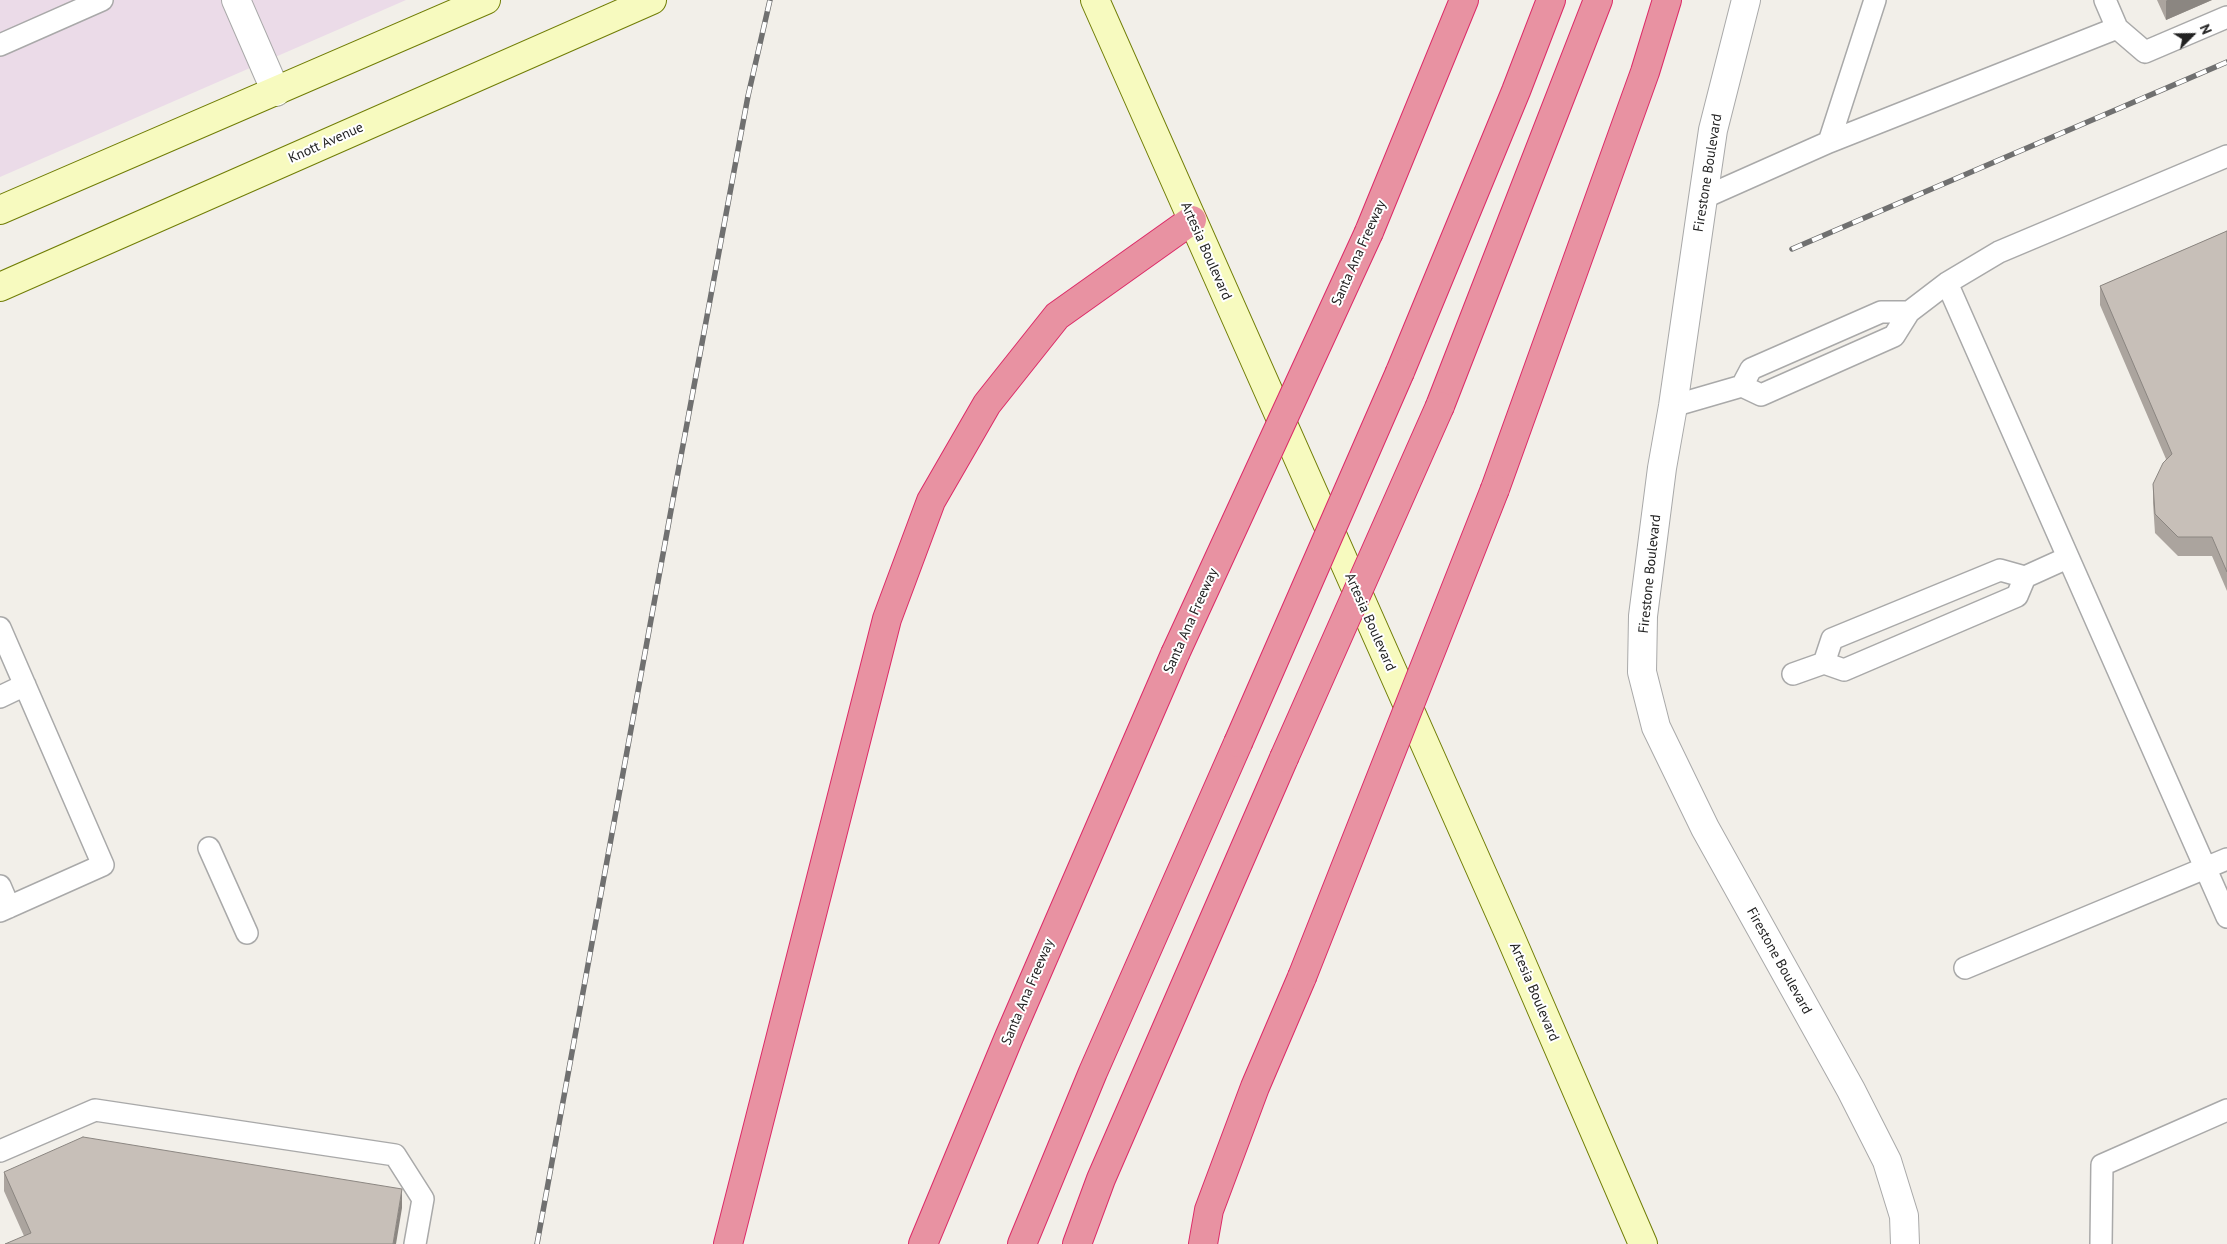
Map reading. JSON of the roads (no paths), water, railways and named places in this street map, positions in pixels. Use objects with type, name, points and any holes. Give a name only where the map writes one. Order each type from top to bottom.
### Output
[{"type":"highway","name":"Santa Ana Freeway","points":[[923,1244],[1013,1027],[1175,654],[1370,232],[1464,0]]},
{"type":"highway","points":[[1022,1244],[1093,1072],[1400,372],[1516,92],[1551,0]]},
{"type":"highway","points":[[1076,1244],[1101,1180],[1284,758],[1440,406],[1598,0]]},
{"type":"highway","points":[[1202,1244],[1212,1201],[1255,1087],[1302,977],[1495,489],[1645,72],[1667,0]]},
{"type":"highway","points":[[728,1244],[887,619],[931,501],[988,404],[1057,316],[1192,220]]},
{"type":"main road","points":[[0,210],[486,0]]},
{"type":"main road","name":"Knott Avenue","points":[[0,287],[652,0]]},
{"type":"main road","name":"Artesia Boulevard","points":[[1095,0],[1514,945],[1643,1244]]},
{"type":"street","points":[[236,0],[276,92]]},
{"type":"street","name":"Firestone Boulevard","points":[[1746,0],[1714,130],[1703,198],[1673,406],[1662,468],[1642,616],[1642,672],[1656,727],[1705,828],[1851,1090],[1887,1161],[1904,1216],[1905,1244]]},
{"type":"lane","points":[[0,45],[102,0]]},
{"type":"lane","points":[[1829,142],[1876,0]]},
{"type":"lane","points":[[2105,0],[2118,28],[2145,52],[2227,17]]},
{"type":"lane","points":[[1703,198],[1829,142],[2118,28]]},
{"type":"lane","points":[[1673,406],[1742,386],[1761,395],[1770,392],[1894,336],[1909,312],[1947,283],[1999,252],[2227,156]]},
{"type":"lane","points":[[1947,283],[2227,917]]},
{"type":"lane","points":[[1742,386],[1751,369],[1881,312],[1909,312]]},
{"type":"lane","points":[[1824,663],[1832,639],[2000,570],[2025,576],[2067,558]]},
{"type":"lane","points":[[1793,674],[1824,663],[1844,670],[2016,596],[2025,576]]},
{"type":"lane","points":[[0,628],[103,865],[4,909],[0,886]]},
{"type":"lane","points":[[0,697],[25,685]]},
{"type":"lane","points":[[209,848],[247,933]]},
{"type":"lane","points":[[1965,968],[2227,859]]},
{"type":"lane","points":[[0,1151],[96,1110],[395,1155],[423,1199],[415,1244]]},
{"type":"lane","points":[[2101,1244],[2102,1165],[2227,1110]]},
{"type":"railway","points":[[537,1244],[748,96],[770,0]]},
{"type":"railway","points":[[1792,249],[2227,62]]}]
